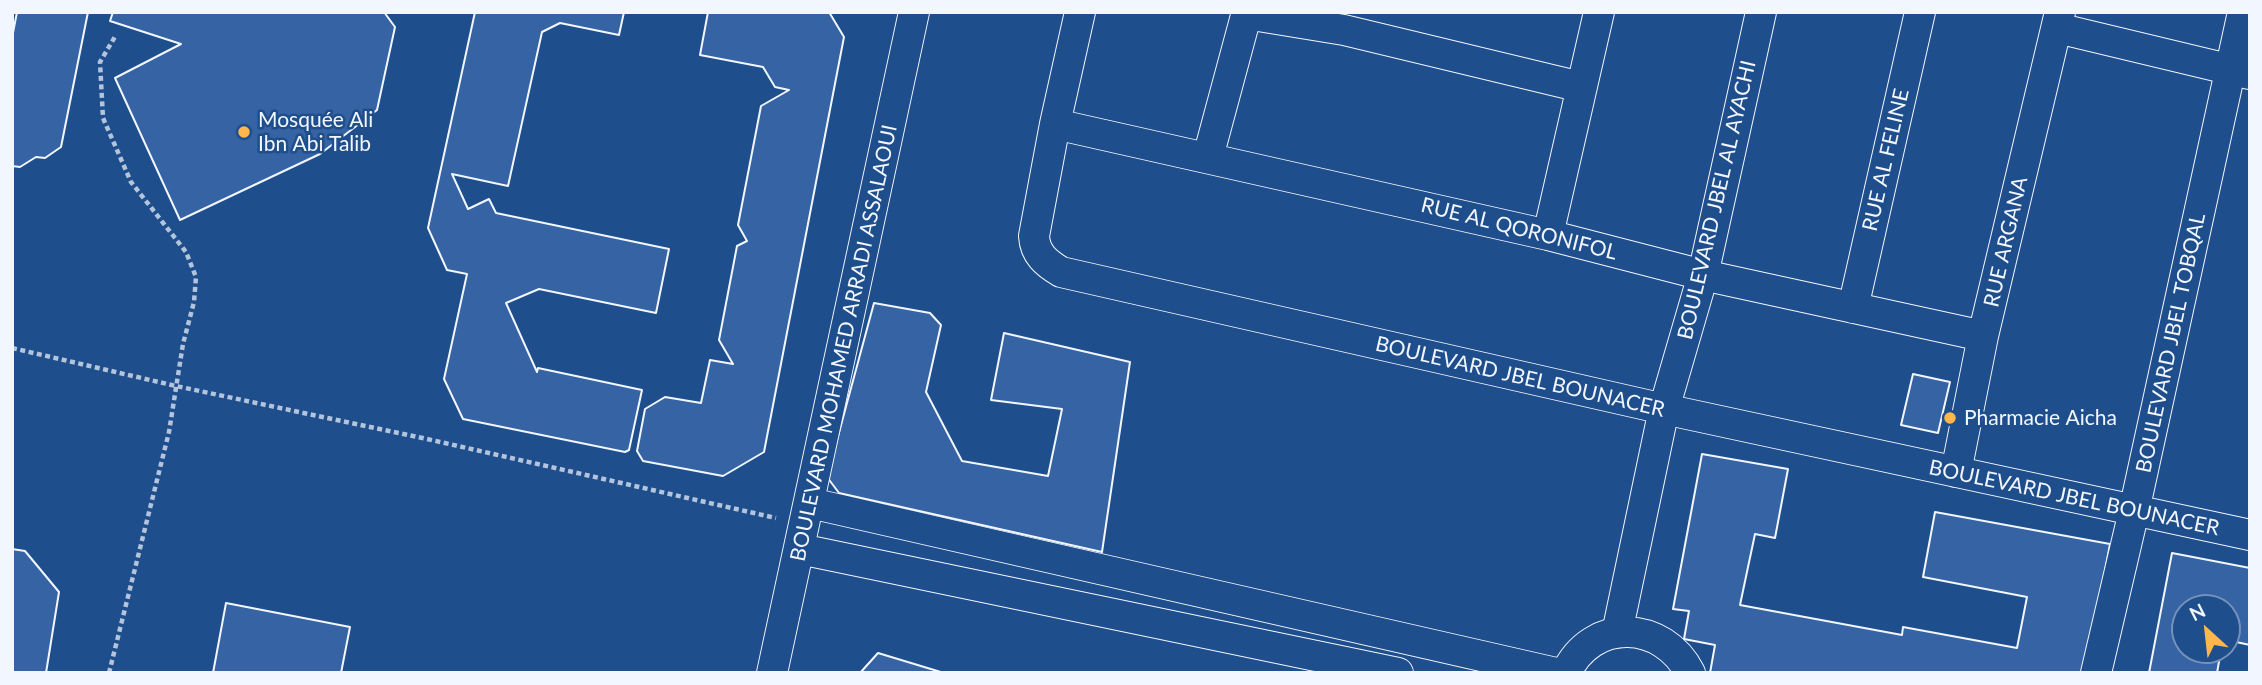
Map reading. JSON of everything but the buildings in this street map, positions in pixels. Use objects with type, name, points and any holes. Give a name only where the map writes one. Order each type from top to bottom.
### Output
[{"type":"street","name":"BOULEVARD MOHAMED ARRADI ASSALAOUI","points":[[772,673],[914,12]]},
{"type":"street","name":"BOULEVARD JBEL BOUNACER","points":[[1080,12],[1034,236],[1037,251],[1047,263],[1061,272],[1664,410],[2250,535]]},
{"type":"street","points":[[1548,235],[1600,12]]},
{"type":"street","name":"BOULEVARD JBEL AL AYACHI","points":[[1617,633],[1664,410],[1703,275],[1760,12]]},
{"type":"street","name":"RUE AL FELINE","points":[[1853,308],[1920,12]]},
{"type":"street","name":"BOULEVARD JBEL TOBQAL","points":[[2096,673],[2240,72],[2243,12]]},
{"type":"street","points":[[1208,157],[1246,13],[1345,21],[1581,87]]},
{"type":"street","points":[[2058,20],[2240,72]]},
{"type":"street","name":"RUE ARGANA","points":[[1956,472],[1983,336],[2058,20]]},
{"type":"street","name":"RUE AL QORONIFOL","points":[[1055,124],[1548,235],[1703,275],[1983,336]]},
{"type":"street","points":[[805,526],[1398,673]]},
{"type":"street","points":[[805,526],[1556,673]]},
{"type":"street","points":[[1566,673],[1574,659],[1586,647],[1617,633],[1639,633],[1658,639],[1675,650],[1690,673]]},
{"type":"path","points":[[109,673],[169,432],[197,277],[186,252],[131,183],[103,118],[100,62],[116,35]]},
{"type":"path","points":[[12,348],[427,439],[805,526]]},
{"type":"place","name":"Mosquée Ali Ibn Abi Talib","points":[[244,132]]},
{"type":"place","name":"Pharmacie Aicha","points":[[1950,418]]}]
